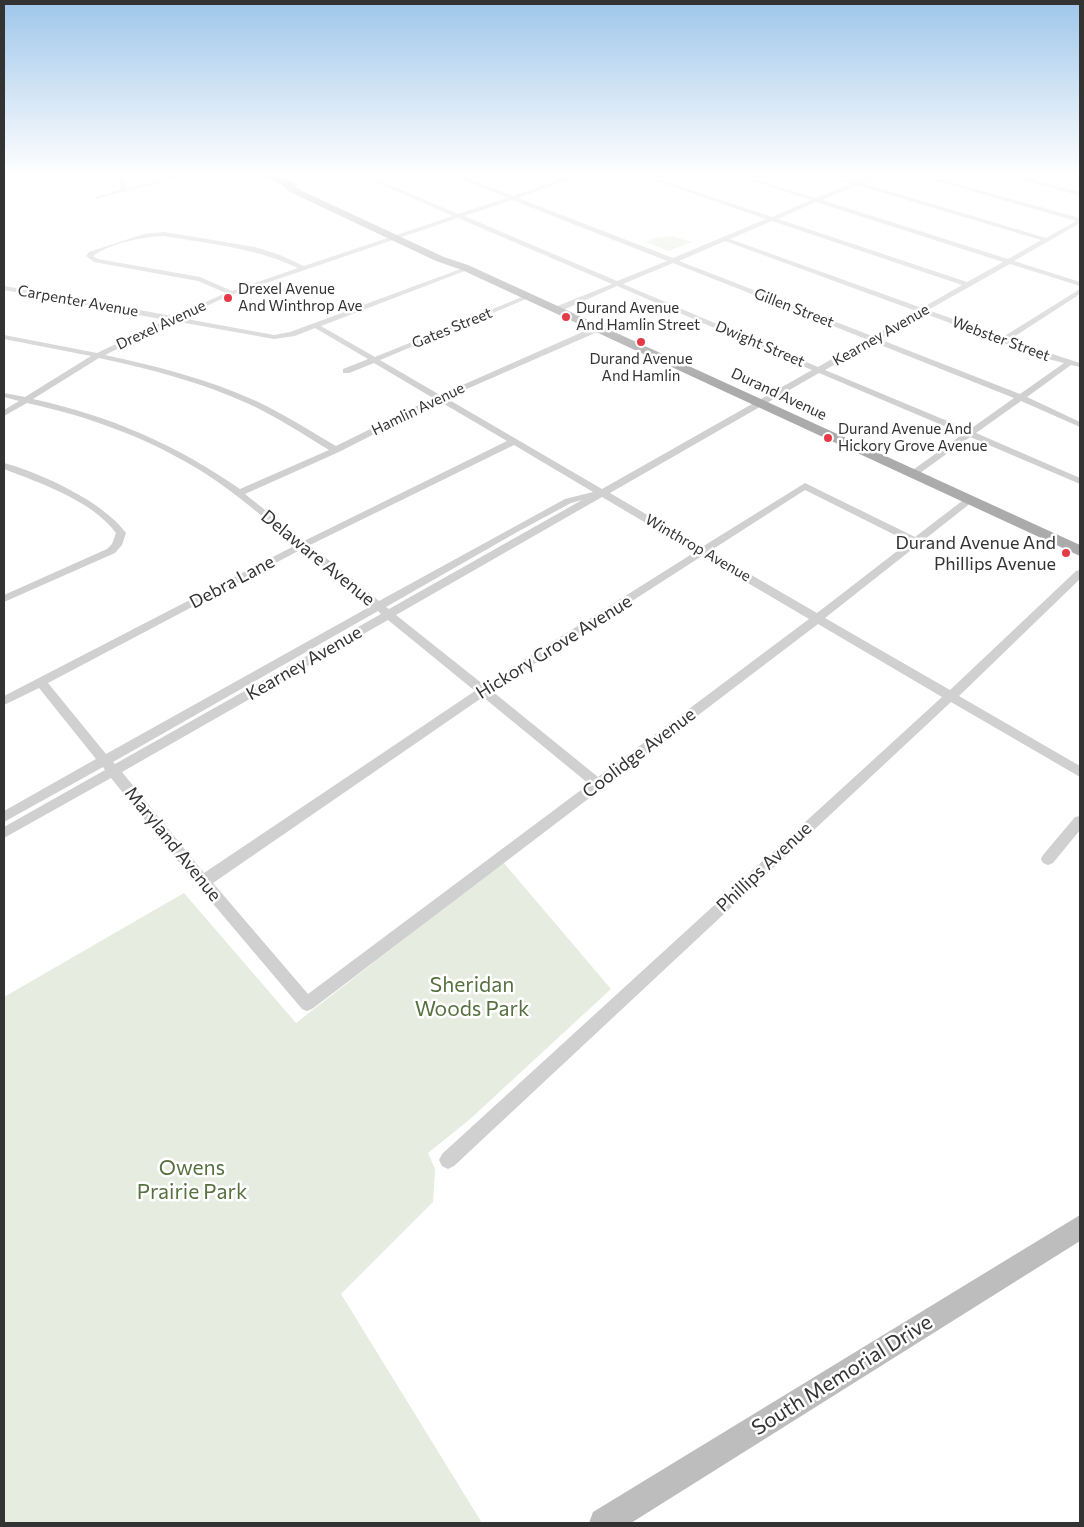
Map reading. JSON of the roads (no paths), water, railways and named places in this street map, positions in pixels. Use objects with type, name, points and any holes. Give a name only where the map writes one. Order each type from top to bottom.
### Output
[{"type":"main road","name":"Durand Avenue","points":[[413,244],[456,266],[466,267],[762,403],[1080,552]]},
{"type":"main road","name":"South Memorial Drive","points":[[604,1523],[1080,1227]]},
{"type":"street","points":[[115,244],[91,252],[90,257],[96,261],[200,279],[232,293]]},
{"type":"street","points":[[226,244],[254,249],[278,256],[303,268]]},
{"type":"street","name":"Drexel Avenue","points":[[4,414],[98,356],[171,318],[232,293],[373,244]]},
{"type":"street","name":"Dwight Street","points":[[524,244],[1080,481]]},
{"type":"street","name":"Gillen Street","points":[[632,244],[1021,397],[1080,425]]},
{"type":"street","points":[[558,309],[713,244]]},
{"type":"street","name":"Webster Street","points":[[739,244],[1004,340],[1080,364]]},
{"type":"street","points":[[847,244],[968,285]]},
{"type":"street","points":[[956,244],[1080,284]]},
{"type":"street","name":"Kearney Avenue","points":[[4,817],[110,766],[388,615],[1039,244]]},
{"type":"street","name":"Carpenter Avenue","points":[[4,288],[274,337],[287,335],[315,325],[466,267]]},
{"type":"street","points":[[1004,340],[1080,291]]},
{"type":"street","name":"Gates Street","points":[[346,371],[529,296]]},
{"type":"street","name":"Winthrop Avenue","points":[[315,325],[1080,772]]},
{"type":"street","name":"Hamlin Avenue","points":[[239,493],[336,450],[439,398],[598,328]]},
{"type":"street","points":[[4,337],[155,368],[239,397],[278,415],[336,450]]},
{"type":"street","points":[[913,474],[1070,362]]},
{"type":"street","name":"Delaware Avenue","points":[[4,395],[85,414],[158,441],[191,459],[239,493],[388,615],[485,690],[598,784]]},
{"type":"street","name":"Debra Lane","points":[[4,700],[303,545],[515,441]]},
{"type":"street","points":[[4,466],[62,490],[90,507],[120,531],[119,540],[111,551],[6,595]]},
{"type":"street","name":"Hickory Grove Avenue","points":[[203,882],[485,690],[805,486],[916,542]]},
{"type":"street","name":"Kearney Avenue","points":[[4,833],[110,766],[377,606],[568,500],[604,493]]},
{"type":"street","name":"Coolidge Avenue","points":[[307,1004],[818,618],[969,500]]},
{"type":"street","name":"Phillips Avenue","points":[[448,1160],[951,696],[1080,573]]},
{"type":"street","name":"Maryland Avenue","points":[[41,682],[203,882],[307,1004]]},
{"type":"street","points":[[1048,859],[1080,821]]},
{"type":"place","name":"Drexel Avenue And Winthrop Ave","points":[[228,298]]},
{"type":"place","name":"Durand Avenue And Hamlin Street","points":[[566,317]]},
{"type":"place","name":"Durand Avenue And Hamlin","points":[[641,342]]},
{"type":"place","name":"Durand Avenue And Hickory Grove Avenue","points":[[828,438]]},
{"type":"place","name":"Durand Avenue And Phillips Avenue","points":[[1066,553]]},
{"type":"park label","name":"Sheridan Woods Park","points":[[472,997]]},
{"type":"park label","name":"Owens Prairie Park","points":[[192,1180]]}]
